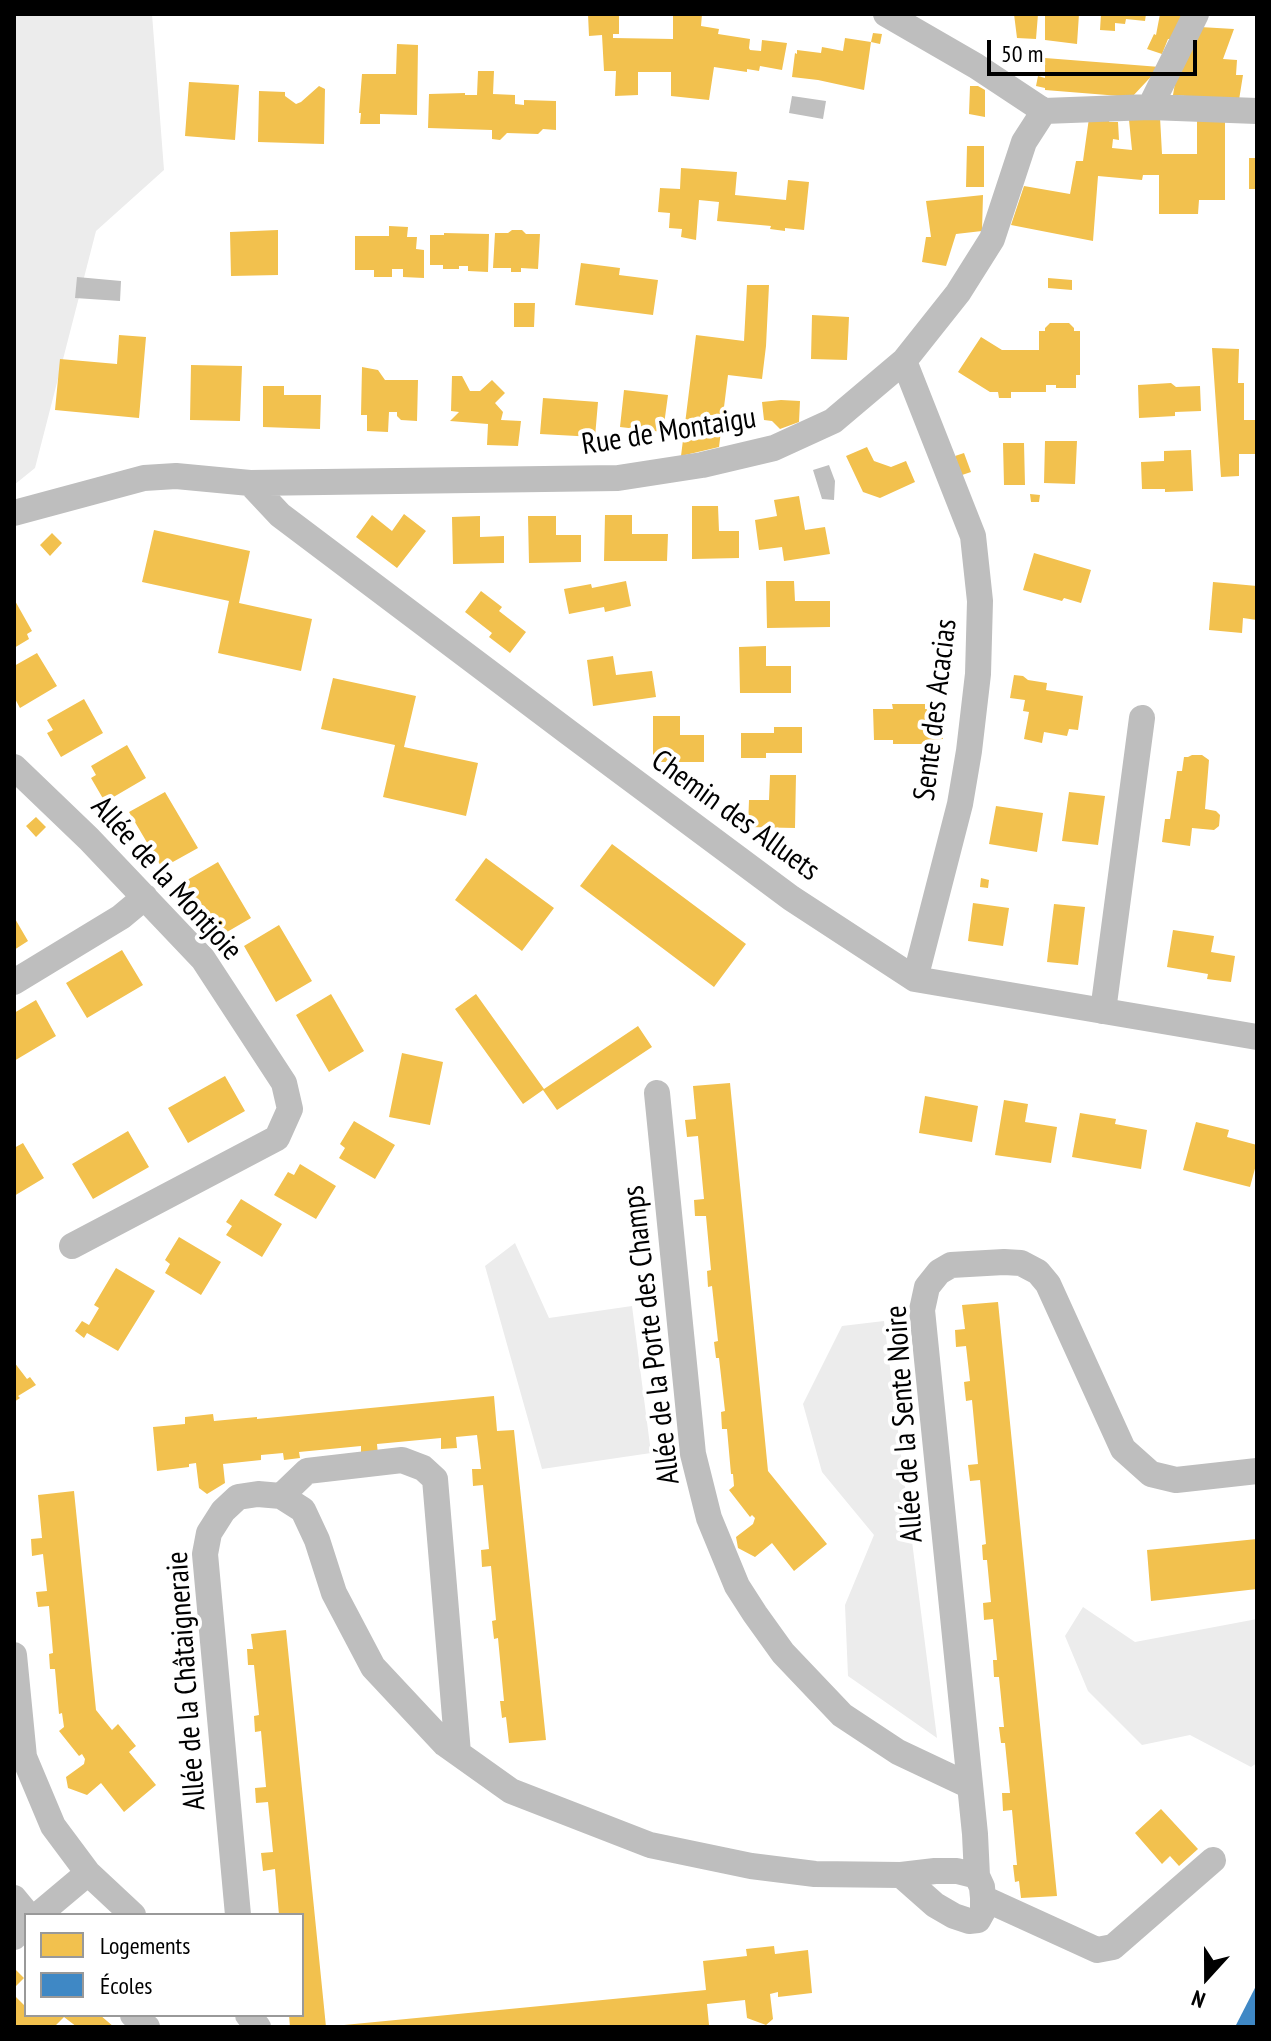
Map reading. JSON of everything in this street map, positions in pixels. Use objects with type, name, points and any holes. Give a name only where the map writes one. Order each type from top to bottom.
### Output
[{"type":"street","points":[[886,14],[976,66],[1044,111],[1150,107],[1257,111]]},
{"type":"street","points":[[1150,107],[1196,14]]},
{"type":"street","name":"Rue de Montaigu","points":[[14,513],[144,478],[176,476],[250,483],[618,478],[702,465],[774,448],[833,421],[904,361],[958,293],[992,239],[1024,142],[1044,111]]},
{"type":"street","name":"Sente des Acacias","points":[[904,361],[973,536],[980,601],[978,674],[960,804],[915,979]]},
{"type":"street","name":"Chemin des Alluets","points":[[250,483],[280,515],[555,723],[791,898],[915,979],[1257,1037]]},
{"type":"street","points":[[1103,1011],[1142,718]]},
{"type":"street","name":"Allée de la Montjoie","points":[[14,767],[89,839],[203,959],[284,1083],[290,1109],[277,1138],[72,1246]]},
{"type":"street","points":[[14,982],[121,917],[145,897]]},
{"type":"street","name":"Allée de la Porte des Champs","points":[[657,1093],[693,1454],[709,1518],[737,1586],[783,1653],[842,1715],[898,1752],[970,1786]]},
{"type":"street","name":"Allée de la Sente Noire","points":[[980,1887],[922,1310],[927,1287],[939,1272],[951,1265],[1021,1263],[1038,1272],[1048,1284],[1123,1449],[1151,1474],[1176,1480],[1257,1471]]},
{"type":"street","points":[[458,1753],[435,1479],[423,1468],[402,1460],[307,1471],[281,1496],[303,1510],[317,1540],[334,1593],[373,1667],[445,1744],[511,1791],[650,1845],[751,1866],[815,1874],[901,1875],[957,1871],[980,1887],[1097,1950],[1113,1947],[1213,1860]]},
{"type":"street","name":"Allée de la Châtaigneraie","points":[[238,1913],[205,1554],[209,1533],[223,1511],[238,1497],[258,1494],[281,1496]]},
{"type":"street","points":[[14,1655],[24,1757],[53,1826],[88,1873],[131,1913]]},
{"type":"street","points":[[40,1913],[88,1873]]},
{"type":"street","points":[[901,1875],[935,1905],[969,1921],[978,1920],[983,1911],[980,1887]]},
{"type":"shaded area","points":[[14,14],[152,14],[164,170],[96,231],[35,468],[14,485]]},
{"type":"shaded area","points":[[792,96],[826,101],[823,119],[789,113]]},
{"type":"shaded area","points":[[77,277],[121,281],[120,301],[75,298]]},
{"type":"shaded area","points":[[829,465],[835,481],[834,500],[822,499],[813,470]]},
{"type":"shaded area","points":[[515,1243],[549,1318],[632,1306],[651,1453],[542,1469],[485,1266]]},
{"type":"shaded area","points":[[884,1321],[937,1738],[848,1676],[845,1605],[874,1535],[822,1472],[803,1404],[842,1326]]},
{"type":"shaded area","points":[[1083,1607],[1135,1642],[1257,1619],[1257,1763],[1251,1767],[1190,1735],[1142,1745],[1088,1691],[1065,1636]]},
{"type":"building: Logements","points":[[588,14],[619,14],[619,34],[613,34],[613,38],[673,39],[673,14],[702,14],[701,26],[719,29],[718,34],[750,39],[750,50],[761,51],[762,40],[787,43],[782,70],[760,66],[759,71],[747,69],[747,72],[714,67],[709,100],[671,96],[671,72],[638,72],[638,95],[615,96],[616,71],[604,71],[602,35],[589,36]]},
{"type":"building: Logements","points":[[1014,14],[1038,14],[1036,39],[1017,38]]},
{"type":"building: Logements","points":[[1045,14],[1079,14],[1077,44],[1045,40]]},
{"type":"building: Logements","points":[[1101,14],[1146,14],[1145,21],[1126,19],[1125,24],[1115,23],[1115,31],[1100,30]]},
{"type":"building: Logements","points":[[1160,14],[1190,14],[1168,39],[1162,54],[1147,49],[1156,35]]},
{"type":"building: Logements","points":[[1200,27],[1234,29],[1223,59],[1237,60],[1236,75],[1243,75],[1239,100],[1173,95],[1177,71]]},
{"type":"building: Logements","points":[[873,33],[882,34],[880,44],[871,42]]},
{"type":"building: Logements","points":[[845,38],[871,42],[864,90],[792,77],[797,50],[821,53],[822,47],[843,51]]},
{"type":"building: Logements","points":[[397,44],[418,45],[417,115],[380,114],[380,124],[360,124],[362,74],[396,74]]},
{"type":"building: Logements","points":[[1045,58],[1160,67],[1132,97],[1045,90],[1036,86],[1038,76],[1045,78]]},
{"type":"building: Logements","points":[[478,71],[494,71],[493,94],[515,95],[515,104],[524,105],[524,100],[556,101],[556,130],[543,129],[538,134],[507,133],[500,140],[492,139],[492,130],[428,128],[429,94],[477,95]]},
{"type":"building: Logements","points":[[189,82],[239,85],[235,140],[185,136]]},
{"type":"building: Logements","points":[[319,86],[325,89],[324,144],[258,142],[259,91],[285,92],[285,96],[296,104]]},
{"type":"building: Logements","points":[[970,86],[985,90],[985,117],[969,114]]},
{"type":"building: Logements","points":[[1160,117],[1162,154],[1197,154],[1197,120],[1225,122],[1225,200],[1199,200],[1198,214],[1159,214],[1159,175],[1143,175],[1142,180],[1098,176],[1093,241],[1011,225],[1024,186],[1070,194],[1076,161],[1083,161],[1089,118],[1110,118],[1109,122],[1118,122],[1119,140],[1113,139],[1112,148],[1132,150],[1129,120]]},
{"type":"building: Logements","points":[[967,146],[984,146],[984,187],[966,187]]},
{"type":"building: Logements","points":[[1249,158],[1257,158],[1257,189],[1249,189]]},
{"type":"building: Logements","points":[[681,168],[737,172],[735,195],[786,200],[788,180],[809,182],[804,230],[785,228],[785,231],[770,229],[771,226],[717,221],[719,202],[699,200],[696,240],[681,237],[682,229],[669,228],[670,213],[658,212],[660,188],[680,189]]},
{"type":"building: Logements","points":[[983,195],[982,231],[956,234],[946,266],[922,262],[926,237],[931,237],[926,201]]},
{"type":"building: Logements","points":[[389,226],[408,227],[407,237],[417,237],[416,249],[424,250],[424,278],[403,277],[403,269],[392,269],[392,277],[374,277],[374,270],[355,270],[355,236],[389,236]]},
{"type":"building: Logements","points":[[278,230],[278,275],[231,276],[230,232]]},
{"type":"building: Logements","points":[[512,230],[540,234],[538,269],[521,268],[521,272],[511,272],[511,268],[493,268],[495,233]]},
{"type":"building: Logements","points":[[489,234],[488,272],[468,271],[468,266],[443,269],[443,265],[430,265],[430,235]]},
{"type":"building: Logements","points":[[581,263],[620,268],[619,275],[658,280],[653,315],[575,305]]},
{"type":"building: Logements","points":[[1048,278],[1072,280],[1072,290],[1048,288]]},
{"type":"building: Logements","points":[[747,285],[769,285],[762,379],[728,375],[719,447],[681,456],[696,335],[744,341]]},
{"type":"building: Logements","points":[[514,303],[535,303],[534,327],[514,327]]},
{"type":"building: Logements","points":[[812,315],[849,317],[847,360],[811,359]]},
{"type":"building: Logements","points":[[1050,323],[1069,323],[1074,331],[1080,331],[1080,375],[1076,375],[1076,388],[1046,385],[1046,392],[1011,392],[1011,398],[999,398],[998,392],[990,392],[958,372],[981,337],[1002,350],[1039,350],[1039,331],[1045,331]]},
{"type":"building: Logements","points":[[119,335],[146,337],[139,418],[55,410],[60,359],[117,364]]},
{"type":"building: Logements","points":[[1212,348],[1239,349],[1238,383],[1244,383],[1244,420],[1257,420],[1257,454],[1239,454],[1239,476],[1221,477]]},
{"type":"building: Logements","points":[[191,365],[242,366],[240,421],[190,420]]},
{"type":"building: Logements","points":[[362,367],[378,370],[385,380],[418,380],[417,421],[401,420],[397,412],[389,412],[388,432],[367,431],[367,415],[361,415]]},
{"type":"building: Logements","points":[[452,376],[462,376],[470,391],[480,391],[492,380],[505,393],[495,403],[503,412],[501,420],[521,421],[518,446],[487,445],[488,424],[450,421],[459,412],[451,411]]},
{"type":"building: Logements","points":[[1171,383],[1176,387],[1200,386],[1201,411],[1139,418],[1138,385]]},
{"type":"building: Logements","points":[[263,386],[284,386],[284,395],[321,395],[320,429],[263,427]]},
{"type":"building: Logements","points":[[624,390],[668,395],[663,432],[620,427]]},
{"type":"building: Logements","points":[[543,398],[598,402],[595,437],[540,434]]},
{"type":"building: Logements","points":[[800,401],[799,422],[780,429],[772,421],[764,420],[762,402]]},
{"type":"building: Logements","points":[[1045,441],[1077,441],[1075,484],[1044,483]]},
{"type":"building: Logements","points":[[1003,443],[1024,443],[1025,485],[1004,485]]},
{"type":"building: Logements","points":[[867,447],[874,461],[891,467],[906,461],[915,482],[880,498],[863,492],[846,456]]},
{"type":"building: Logements","points":[[1191,450],[1193,491],[1142,489],[1141,462],[1164,461],[1164,451]]},
{"type":"building: Logements","points":[[964,453],[971,472],[962,475],[955,456]]},
{"type":"building: Logements","points":[[1030,494],[1040,495],[1039,502],[1031,502]]},
{"type":"building: Logements","points":[[799,496],[805,530],[825,527],[830,554],[784,561],[782,547],[759,550],[755,520],[777,516],[774,500]]},
{"type":"building: Logements","points":[[692,506],[718,506],[719,531],[739,531],[739,558],[692,559]]},
{"type":"building: Logements","points":[[404,514],[426,531],[397,568],[356,537],[372,515],[392,531]]},
{"type":"building: Logements","points":[[605,515],[632,515],[632,534],[668,534],[667,561],[604,561]]},
{"type":"building: Logements","points":[[480,516],[480,537],[504,536],[504,563],[453,564],[452,517]]},
{"type":"building: Logements","points":[[528,516],[556,516],[556,535],[581,535],[581,562],[529,563]]},
{"type":"building: Logements","points":[[154,530],[250,551],[239,603],[312,619],[301,671],[218,653],[229,601],[142,582]]},
{"type":"building: Logements","points":[[52,533],[62,543],[50,556],[40,545]]},
{"type":"building: Logements","points":[[1034,553],[1091,570],[1081,603],[1023,590]]},
{"type":"building: Logements","points":[[626,581],[631,606],[605,612],[604,607],[569,614],[564,589],[591,584],[592,588]]},
{"type":"building: Logements","points":[[766,581],[794,581],[795,601],[830,601],[830,627],[767,628]]},
{"type":"building: Logements","points":[[1213,582],[1257,586],[1257,620],[1243,618],[1242,633],[1209,630]]},
{"type":"building: Logements","points":[[481,591],[502,607],[499,611],[526,632],[510,653],[489,637],[492,633],[465,612]]},
{"type":"building: Logements","points":[[14,599],[32,631],[27,634],[29,639],[14,648]]},
{"type":"building: Logements","points":[[766,646],[766,666],[791,666],[791,693],[740,693],[739,647]]},
{"type":"building: Logements","points":[[37,653],[57,686],[20,708],[14,697],[14,666]]},
{"type":"building: Logements","points":[[613,656],[616,675],[652,671],[656,697],[593,706],[587,660]]},
{"type":"building: Logements","points":[[1014,675],[1047,683],[1046,690],[1083,696],[1078,730],[1069,729],[1067,736],[1044,732],[1042,743],[1024,739],[1029,712],[1023,711],[1025,700],[1010,698]]},
{"type":"building: Logements","points":[[333,678],[416,696],[404,747],[478,763],[466,816],[383,797],[395,745],[321,729]]},
{"type":"building: Logements","points":[[84,699],[103,733],[61,757],[47,733],[53,730],[47,720]]},
{"type":"building: Logements","points":[[892,704],[925,704],[925,709],[943,709],[943,739],[925,740],[925,744],[893,744],[893,740],[874,740],[873,709],[893,709]]},
{"type":"building: Logements","points":[[653,716],[680,716],[680,735],[704,735],[704,762],[653,762]]},
{"type":"building: Logements","points":[[774,727],[802,727],[802,753],[766,753],[766,758],[741,758],[741,733],[774,733]]},
{"type":"building: Logements","points":[[127,745],[146,778],[105,802],[91,778],[96,775],[91,766]]},
{"type":"building: Logements","points":[[1202,755],[1209,760],[1205,809],[1220,815],[1219,826],[1214,830],[1192,828],[1190,846],[1162,842],[1165,819],[1170,819],[1177,771],[1182,771],[1184,757]]},
{"type":"building: Logements","points":[[770,775],[796,775],[795,828],[748,827],[749,800],[769,800]]},
{"type":"building: Logements","points":[[165,792],[198,848],[162,868],[129,812]]},
{"type":"building: Logements","points":[[1069,792],[1105,796],[1098,845],[1062,841]]},
{"type":"building: Logements","points":[[996,806],[1043,813],[1037,852],[989,844]]},
{"type":"building: Logements","points":[[36,817],[46,827],[36,837],[26,826]]},
{"type":"building: Logements","points":[[612,844],[746,944],[714,987],[580,886]]},
{"type":"building: Logements","points":[[486,858],[554,908],[522,951],[455,900]]},
{"type":"building: Logements","points":[[218,862],[251,918],[215,939],[182,883]]},
{"type":"building: Logements","points":[[981,878],[989,880],[988,888],[980,887]]},
{"type":"building: Logements","points":[[973,903],[1009,908],[1003,946],[968,941]]},
{"type":"building: Logements","points":[[1054,904],[1085,907],[1078,965],[1047,962]]},
{"type":"building: Logements","points":[[14,917],[28,941],[14,950]]},
{"type":"building: Logements","points":[[279,925],[312,981],[276,1002],[244,946]]},
{"type":"building: Logements","points":[[1173,930],[1214,936],[1211,952],[1235,956],[1231,982],[1207,979],[1208,974],[1167,967]]},
{"type":"building: Logements","points":[[122,950],[143,985],[87,1018],[66,983]]},
{"type":"building: Logements","points":[[331,994],[364,1051],[329,1072],[296,1015]]},
{"type":"building: Logements","points":[[476,994],[544,1089],[638,1026],[652,1047],[557,1110],[543,1090],[523,1104],[455,1009]]},
{"type":"building: Logements","points":[[36,1000],[56,1036],[14,1061],[14,1013]]},
{"type":"building: Logements","points":[[402,1053],[443,1062],[430,1125],[389,1117]]},
{"type":"building: Logements","points":[[225,1076],[245,1111],[188,1143],[168,1108]]},
{"type":"building: Logements","points":[[730,1083],[768,1471],[827,1544],[794,1571],[772,1543],[755,1557],[738,1548],[736,1537],[753,1524],[755,1518],[750,1517],[729,1490],[734,1486],[733,1474],[727,1429],[722,1429],[721,1412],[725,1411],[719,1358],[716,1358],[714,1342],[718,1341],[712,1286],[708,1287],[707,1271],[711,1270],[706,1216],[695,1216],[694,1200],[704,1199],[698,1136],[687,1137],[685,1120],[696,1119],[693,1086]]},
{"type":"building: Logements","points":[[925,1096],[978,1106],[972,1142],[919,1133]]},
{"type":"building: Logements","points":[[1004,1100],[1028,1104],[1025,1122],[1057,1127],[1051,1163],[995,1155]]},
{"type":"building: Logements","points":[[1080,1113],[1116,1119],[1115,1124],[1147,1130],[1141,1169],[1072,1157]]},
{"type":"building: Logements","points":[[354,1121],[395,1145],[375,1179],[339,1158],[345,1148],[340,1144]]},
{"type":"building: Logements","points":[[1196,1122],[1229,1130],[1227,1137],[1257,1145],[1257,1161],[1250,1187],[1183,1170]]},
{"type":"building: Logements","points":[[128,1131],[149,1167],[93,1199],[72,1164]]},
{"type":"building: Logements","points":[[23,1143],[44,1178],[14,1196],[14,1148]]},
{"type":"building: Logements","points":[[300,1164],[336,1186],[316,1219],[274,1195],[288,1172],[294,1175]]},
{"type":"building: Logements","points":[[241,1199],[282,1224],[262,1257],[226,1235],[232,1226],[226,1222]]},
{"type":"building: Logements","points":[[179,1237],[221,1262],[201,1295],[165,1273],[170,1264],[165,1260]]},
{"type":"building: Logements","points":[[116,1268],[155,1291],[118,1351],[87,1333],[84,1338],[75,1331],[82,1321],[89,1325],[99,1308],[94,1305]]},
{"type":"building: Logements","points":[[998,1302],[1057,1896],[1021,1898],[1019,1881],[1015,1882],[1013,1865],[1017,1865],[1012,1810],[1003,1811],[1002,1793],[1010,1793],[1005,1743],[1001,1743],[999,1727],[1004,1727],[999,1677],[994,1677],[993,1660],[997,1660],[993,1619],[984,1620],[983,1603],[991,1602],[987,1560],[983,1560],[982,1545],[986,1544],[980,1480],[970,1481],[968,1465],[978,1464],[972,1400],[966,1401],[964,1382],[970,1381],[966,1346],[956,1347],[955,1330],[965,1329],[962,1305]]},
{"type":"building: Logements","points":[[14,1362],[36,1385],[14,1402]]},
{"type":"building: Logements","points":[[494,1396],[497,1431],[514,1430],[546,1740],[509,1743],[506,1717],[502,1718],[500,1701],[504,1701],[498,1638],[494,1639],[492,1621],[496,1620],[491,1566],[482,1567],[481,1550],[489,1549],[483,1485],[473,1486],[472,1469],[481,1469],[477,1435],[456,1437],[457,1448],[441,1449],[441,1438],[377,1444],[378,1455],[361,1457],[361,1446],[299,1452],[300,1458],[284,1460],[283,1453],[261,1455],[261,1460],[223,1464],[225,1483],[207,1494],[199,1488],[196,1463],[189,1464],[189,1467],[157,1471],[153,1427],[185,1424],[185,1417],[213,1414],[214,1421],[257,1419]]},
{"type":"building: Logements","points":[[74,1491],[96,1710],[112,1730],[118,1724],[136,1746],[129,1752],[156,1785],[124,1812],[101,1783],[87,1795],[68,1788],[66,1777],[84,1764],[85,1759],[59,1731],[64,1727],[62,1713],[59,1714],[55,1669],[50,1669],[49,1654],[53,1653],[49,1606],[38,1607],[36,1592],[47,1591],[43,1554],[32,1556],[31,1539],[42,1538],[38,1495]]},
{"type":"building: Logements","points":[[1257,1539],[1257,1589],[1151,1601],[1147,1550]]},
{"type":"building: Logements","points":[[286,1630],[326,2027],[290,2027],[289,2017],[304,2017],[304,1913],[279,1913],[275,1869],[263,1871],[261,1853],[273,1852],[268,1802],[256,1803],[255,1788],[266,1787],[261,1731],[255,1732],[254,1716],[259,1715],[254,1665],[248,1665],[247,1649],[253,1649],[251,1634]]},
{"type":"building: Logements","points":[[1161,1809],[1198,1849],[1179,1866],[1170,1856],[1162,1864],[1135,1833]]},
{"type":"building: Logements","points":[[774,1946],[775,1954],[808,1950],[812,1993],[778,1997],[778,1992],[770,1994],[773,2019],[766,2025],[747,2018],[745,2000],[707,2004],[709,2025],[688,2027],[344,2027],[706,1990],[703,1961],[747,1956],[746,1949]]},
{"type":"building: Logements","points":[[14,1968],[24,1978],[14,1988]]},
{"type":"building: Logements","points":[[14,1995],[24,2005],[24,2017],[64,2017],[54,2027],[14,2027]]},
{"type":"building: Logements","points":[[64,2017],[102,2017],[114,2027],[77,2027]]},
{"type":"building: Écoles","points":[[1257,1984],[1257,2027],[1235,2027]]}]
